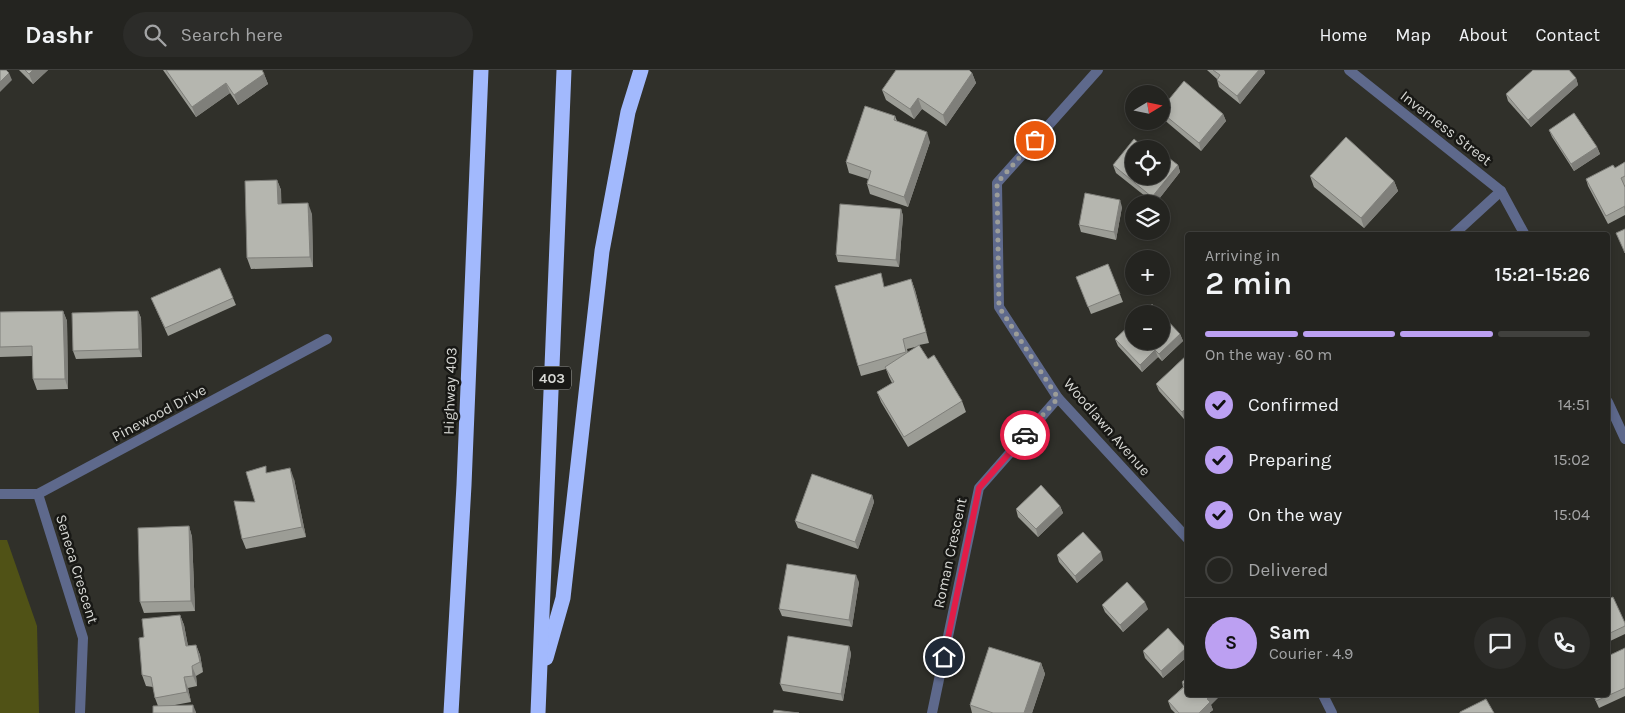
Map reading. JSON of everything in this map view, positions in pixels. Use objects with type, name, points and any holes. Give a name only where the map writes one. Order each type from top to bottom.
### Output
[{"type":"highway","name":"Highway 403","points":[[451,713],[464,485],[481,70]]},
{"type":"highway","name":"403","points":[[538,713],[564,70]]},
{"type":"highway","points":[[539,686],[563,598],[602,251],[628,112],[641,70]]},
{"type":"street","name":"Woodlawn Avenue","points":[[1098,70],[997,183],[999,307],[1058,398],[1185,537]]},
{"type":"street","name":"Inverness Street","points":[[1349,70],[1501,191],[1523,232]]},
{"type":"street","points":[[1456,232],[1501,191]]},
{"type":"street","name":"Pinewood Drive","points":[[0,494],[38,494],[327,339]]},
{"type":"street","name":"Roman Crescent","points":[[932,713],[979,488],[1058,398]]},
{"type":"street","points":[[1610,406],[1625,439]]},
{"type":"street","name":"Seneca Crescent","points":[[38,494],[83,638],[80,713]]},
{"type":"street","points":[[1324,697],[1332,713]]},
{"type":"shaded area","points":[[0,540],[7,540],[37,626],[39,713],[0,713]]},
{"type":"building","points":[[0,70],[6,70],[9,73],[0,82]]},
{"type":"building","points":[[25,70],[33,70],[29,74]]},
{"type":"building","points":[[166,70],[262,70],[264,74],[234,95],[226,83],[192,107]]},
{"type":"building","points":[[896,70],[969,70],[972,73],[943,115],[918,98],[910,109],[882,90]]},
{"type":"building","points":[[1213,70],[1259,70],[1237,96],[1217,80],[1220,75]]},
{"type":"building","points":[[1533,70],[1569,70],[1576,78],[1528,120],[1506,94]]},
{"type":"building","points":[[1184,81],[1223,114],[1199,143],[1170,119],[1170,98]]},
{"type":"building","points":[[865,106],[895,116],[894,120],[927,132],[904,197],[867,184],[871,171],[846,162]]},
{"type":"building","points":[[1574,113],[1597,147],[1571,164],[1549,130]]},
{"type":"building","points":[[1346,137],[1394,181],[1361,218],[1310,176]]},
{"type":"building","points":[[1125,150],[1125,175],[1113,165]]},
{"type":"building","points":[[1170,159],[1178,165],[1170,175]]},
{"type":"building","points":[[1625,162],[1625,176],[1621,178],[1625,187],[1625,206],[1606,216],[1586,179],[1613,165],[1615,168]]},
{"type":"building","points":[[277,180],[278,204],[308,203],[310,257],[247,258],[245,181]]},
{"type":"building","points":[[1137,185],[1162,185],[1154,195],[1150,195]]},
{"type":"building","points":[[1085,193],[1120,200],[1114,232],[1079,225]]},
{"type":"building","points":[[840,204],[901,209],[896,260],[836,255]]},
{"type":"building","points":[[1625,229],[1625,253],[1616,233]]},
{"type":"building","points":[[1108,264],[1120,294],[1088,307],[1076,277]]},
{"type":"building","points":[[220,268],[233,298],[165,328],[151,298]]},
{"type":"building","points":[[881,273],[884,287],[911,279],[926,332],[903,339],[906,352],[858,366],[835,286]]},
{"type":"building","points":[[63,311],[65,379],[33,379],[32,346],[0,347],[0,312]]},
{"type":"building","points":[[138,311],[139,349],[73,351],[72,313]]},
{"type":"building","points":[[1170,323],[1180,334],[1170,344]]},
{"type":"building","points":[[1125,330],[1125,349],[1115,339]]},
{"type":"building","points":[[919,345],[928,359],[934,355],[962,401],[904,437],[877,392],[894,382],[885,367]]},
{"type":"building","points":[[1126,350],[1155,350],[1140,365]]},
{"type":"building","points":[[1155,350],[1163,350],[1159,354]]},
{"type":"building","points":[[1185,357],[1185,409],[1182,412],[1156,384]]},
{"type":"building","points":[[266,466],[266,473],[290,468],[302,527],[242,539],[234,501],[255,502],[246,472]]},
{"type":"building","points":[[812,474],[872,495],[855,542],[795,521]]},
{"type":"building","points":[[1041,485],[1060,506],[1036,529],[1016,509]]},
{"type":"building","points":[[189,526],[191,601],[140,602],[138,528]]},
{"type":"building","points":[[1083,532],[1101,552],[1075,576],[1057,555]]},
{"type":"building","points":[[787,564],[856,575],[849,620],[779,609]]},
{"type":"building","points":[[1127,582],[1145,602],[1120,625],[1102,605]]},
{"type":"building","points":[[1613,597],[1625,626],[1610,633],[1610,598]]},
{"type":"building","points":[[180,615],[186,646],[196,645],[200,662],[192,666],[193,676],[184,677],[187,692],[155,698],[151,677],[142,675],[139,638],[144,637],[142,619]]},
{"type":"building","points":[[1168,628],[1185,647],[1161,671],[1143,651]]},
{"type":"building","points":[[788,636],[849,646],[841,694],[780,684]]},
{"type":"building","points":[[989,647],[1041,663],[1024,713],[993,713],[970,705]]},
{"type":"building","points":[[1625,648],[1625,688],[1610,695],[1610,655]]},
{"type":"building","points":[[1185,686],[1185,697],[1209,697],[1207,699],[1210,702],[1199,713],[1179,713],[1168,701]]},
{"type":"building","points":[[1595,697],[1605,697],[1596,701]]},
{"type":"building","points":[[1486,699],[1494,713],[1460,713],[1460,712]]},
{"type":"building","points":[[193,705],[193,713],[153,713],[153,706]]},
{"type":"building","points":[[774,710],[799,713],[773,713]]},
{"type":"way so far","points":[[1025,435],[1058,398],[999,307],[997,183],[1035,140]]},
{"type":"route","points":[[944,657],[979,488],[1025,435]]}]
